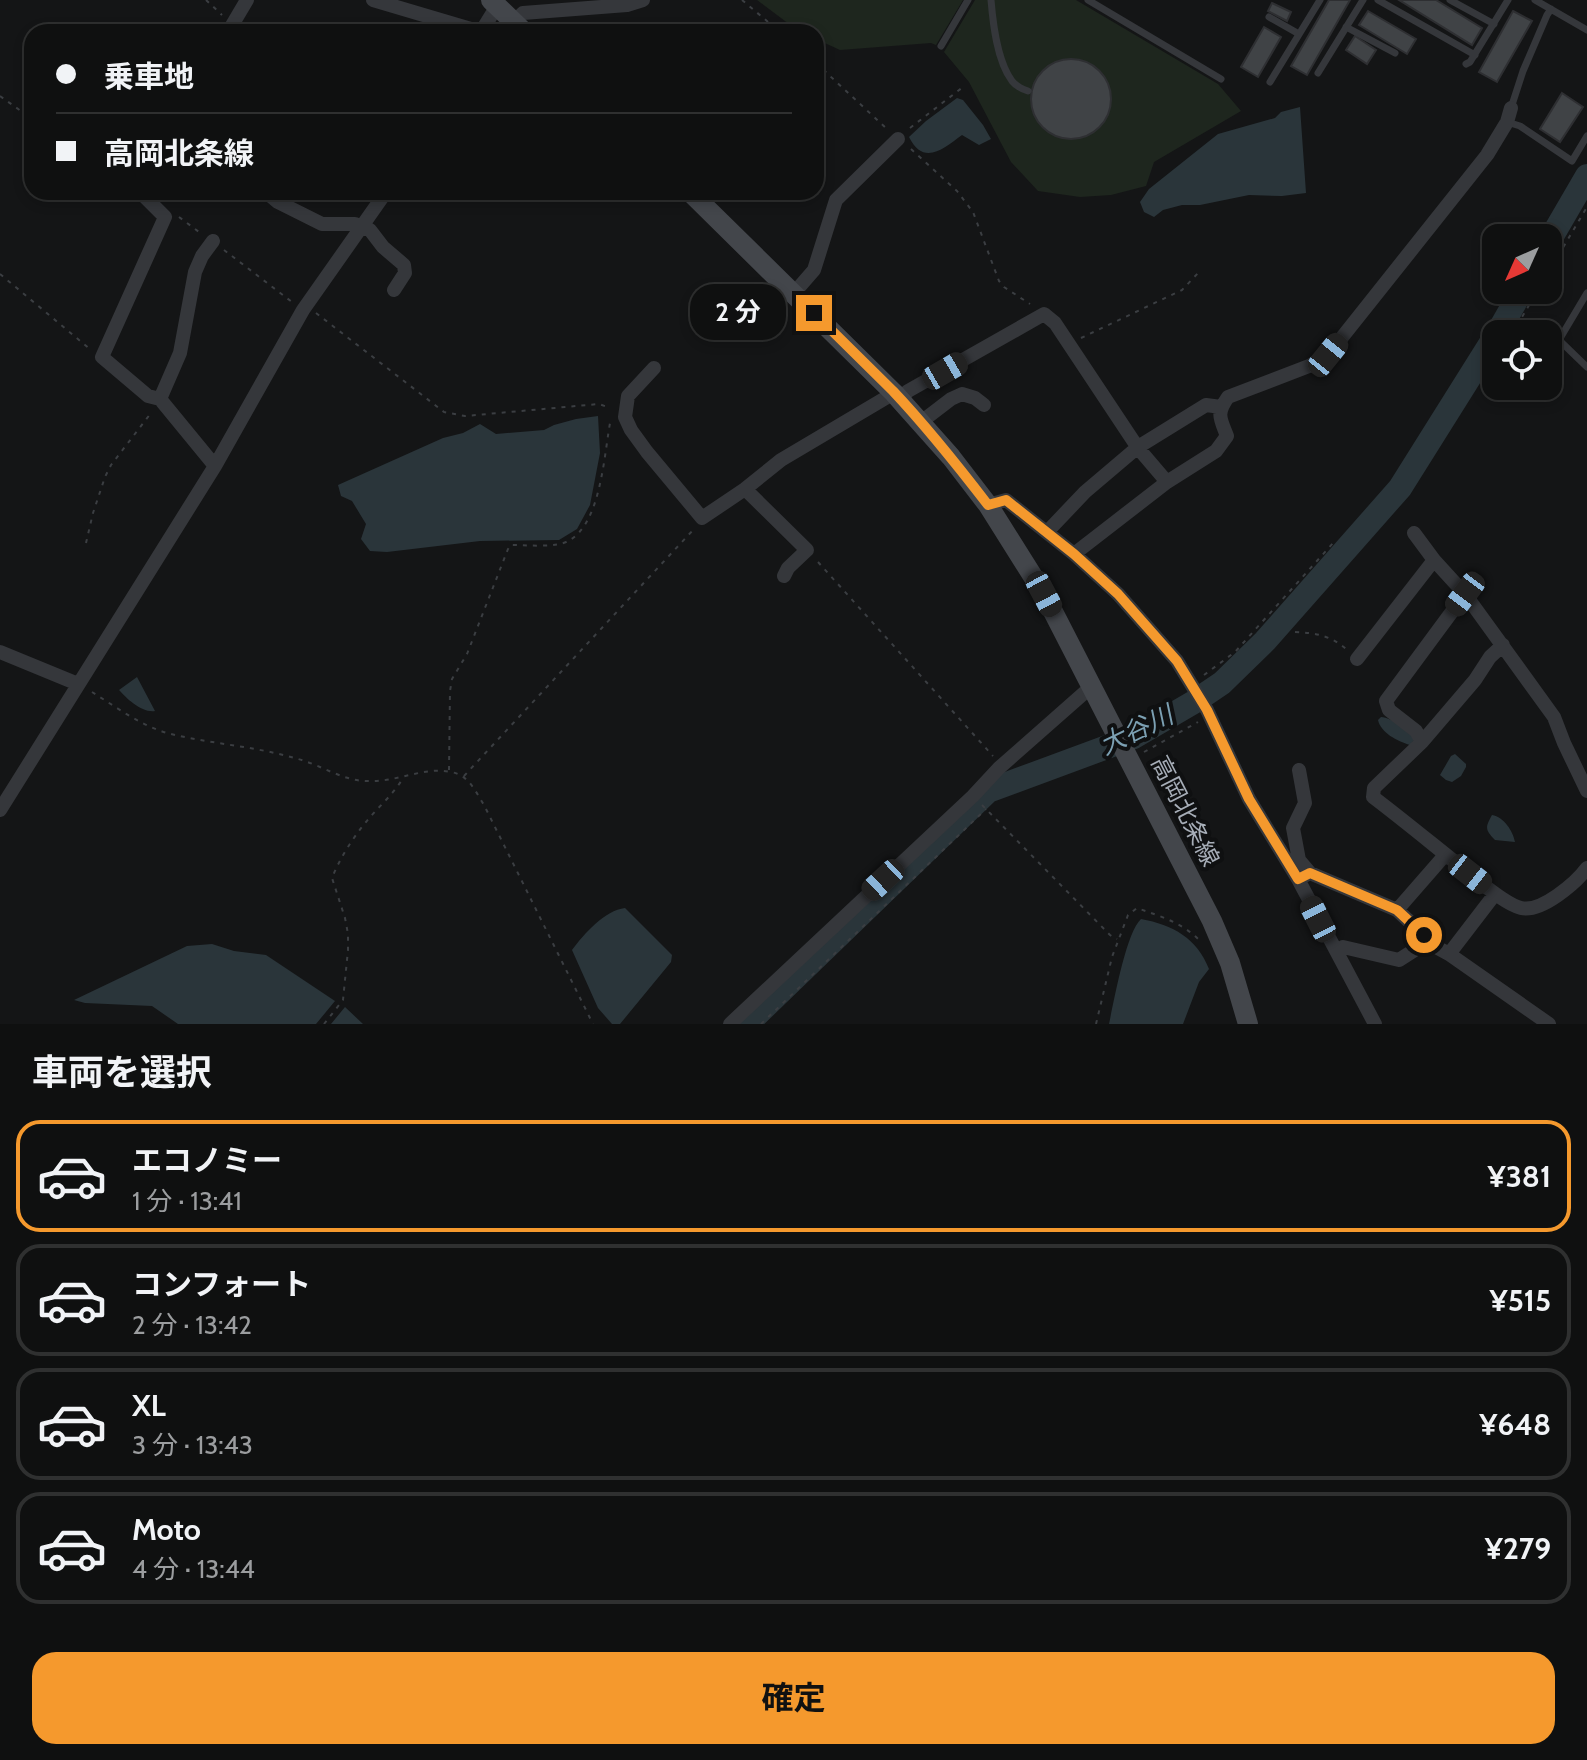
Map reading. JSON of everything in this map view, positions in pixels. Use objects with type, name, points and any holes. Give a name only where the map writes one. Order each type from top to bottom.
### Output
[{"type":"main road","points":[[494,3],[516,24]]},
{"type":"main road","name":"高岡北条線","points":[[698,200],[897,396],[988,505],[1044,594],[1212,921],[1230,963],[1248,1024]]},
{"type":"street","points":[[232,24],[247,0]]},
{"type":"street","points":[[373,0],[454,24]]},
{"type":"street","points":[[520,24],[523,13],[590,4],[627,5],[643,0]]},
{"type":"street","points":[[485,24],[494,3]]},
{"type":"street","points":[[1074,554],[1167,482],[1216,451],[1227,436],[1219,416],[1228,397],[1309,366],[1328,355],[1478,167],[1509,115]]},
{"type":"street","points":[[794,293],[814,270],[836,200],[898,139]]},
{"type":"street","points":[[148,200],[165,217],[102,357],[148,396],[160,399],[215,466]]},
{"type":"street","points":[[276,200],[322,224],[355,224],[370,230],[383,247],[404,265],[405,273],[394,290]]},
{"type":"street","points":[[0,810],[215,466],[304,307],[381,200]]},
{"type":"street","points":[[160,399],[180,353],[195,272],[213,241]]},
{"type":"street","points":[[654,368],[628,396],[625,417],[647,452],[702,518],[781,460],[1044,314],[1055,323],[1138,447],[1167,482]]},
{"type":"street","points":[[921,422],[962,394],[984,405]]},
{"type":"street","points":[[1047,532],[1085,492],[1138,447],[1206,405],[1221,407]]},
{"type":"street","points":[[745,489],[807,550],[784,576]]},
{"type":"street","points":[[988,505],[1006,500],[1074,554],[1118,594],[1177,661],[1209,716],[1249,799],[1304,876],[1397,910],[1424,935],[1427,942],[1549,1024]]},
{"type":"street","points":[[1414,533],[1465,594],[1554,717],[1587,791]]},
{"type":"street","points":[[1357,659],[1434,560]]},
{"type":"street","points":[[1422,742],[1416,731],[1389,710],[1386,701],[1465,594]]},
{"type":"street","points":[[1503,645],[1422,742],[1374,788],[1373,797],[1495,894],[1523,908],[1541,905],[1580,878],[1587,868]]},
{"type":"street","points":[[0,652],[78,684]]},
{"type":"street","points":[[730,1024],[1002,766],[1092,686]]},
{"type":"street","points":[[1299,770],[1305,803],[1293,828],[1299,860],[1318,919],[1375,1024]]},
{"type":"street","points":[[1397,910],[1445,855]]},
{"type":"street","points":[[1449,954],[1495,894]]},
{"type":"street","points":[[1337,951],[1343,947],[1399,960],[1427,942]]},
{"type":"lane","points":[[941,46],[968,0]]},
{"type":"lane","points":[[991,0],[1002,61],[1011,81],[1028,91]]},
{"type":"lane","points":[[1088,0],[1221,79]]},
{"type":"lane","points":[[1270,82],[1320,0]]},
{"type":"lane","points":[[1318,73],[1363,0]]},
{"type":"lane","points":[[1378,0],[1475,55]]},
{"type":"lane","points":[[1450,0],[1494,24]]},
{"type":"lane","points":[[1466,64],[1475,55],[1508,0]]},
{"type":"lane","points":[[1535,0],[1587,30]]},
{"type":"lane","points":[[1551,9],[1523,71],[1509,115],[1572,161],[1587,136]]},
{"type":"lane","points":[[1269,17],[1299,34]]},
{"type":"lane","points":[[1346,27],[1395,53]]},
{"type":"lane","points":[[1587,293],[1559,340],[1587,367]]},
{"type":"path","points":[[206,0],[227,24]]},
{"type":"path","points":[[742,0],[770,24]]},
{"type":"path","points":[[824,70],[957,191],[973,212],[999,281],[1044,314]]},
{"type":"path","points":[[898,139],[963,87]]},
{"type":"path","points":[[0,96],[24,113]]},
{"type":"path","points":[[1562,249],[1587,207]]},
{"type":"path","points":[[176,215],[444,412],[465,416],[599,404],[613,409],[603,476],[588,520],[569,541],[511,545],[508,549],[467,654],[452,679],[449,771]]},
{"type":"path","points":[[1069,344],[1182,290],[1200,271]]},
{"type":"path","points":[[0,274],[102,357]]},
{"type":"path","points":[[86,543],[93,513],[111,465],[160,399]]},
{"type":"path","points":[[464,776],[702,518]]},
{"type":"path","points":[[1191,683],[1235,652],[1334,542]]},
{"type":"path","points":[[807,550],[1002,766]]},
{"type":"path","points":[[1295,632],[1332,638],[1357,659]]},
{"type":"path","points":[[78,684],[139,721],[166,732],[284,755],[365,782],[388,781],[429,771],[449,771],[464,776],[484,805],[593,1024]]},
{"type":"path","points":[[1129,757],[1209,716]]},
{"type":"path","points":[[324,1024],[343,1000],[348,950],[345,918],[332,878],[353,840],[404,777]]},
{"type":"path","points":[[761,1024],[985,808],[1110,935],[1119,940]]},
{"type":"path","points":[[1096,1024],[1112,957],[1128,915],[1137,908],[1191,930],[1204,945]]},
{"type":"shaded area","points":[[757,0],[963,0],[936,45],[840,50],[824,43],[824,24],[789,24]]},
{"type":"shaded area","points":[[975,0],[1076,0],[1218,84],[1241,111],[1154,162],[1146,186],[1111,195],[1080,197],[1038,191],[1011,162],[969,82],[944,52]]},
{"type":"shaded area","points":[[957,98],[963,100],[991,139],[979,145],[962,135],[934,152],[921,151],[909,137]]},
{"type":"shaded area","points":[[1300,107],[1306,193],[1249,195],[1200,205],[1182,205],[1163,210],[1154,217],[1144,212],[1140,202],[1149,189],[1218,134],[1275,118],[1281,112]]},
{"type":"shaded area","points":[[598,416],[600,453],[590,505],[577,529],[559,540],[480,541],[387,552],[370,551],[361,539],[366,524],[352,501],[341,496],[338,485],[480,424],[496,434],[544,430],[576,419]]},
{"type":"shaded area","points":[[137,677],[155,711],[140,708],[119,690]]},
{"type":"shaded area","points":[[1381,717],[1400,725],[1415,739],[1410,745],[1390,736],[1380,725],[1378,720]]},
{"type":"shaded area","points":[[1455,754],[1466,767],[1461,776],[1452,782],[1440,775]]},
{"type":"shaded area","points":[[1492,815],[1507,825],[1515,842],[1495,840],[1487,828]]},
{"type":"shaded area","points":[[625,908],[672,955],[671,962],[620,1024],[612,1024],[598,1008],[572,950],[603,918]]},
{"type":"shaded area","points":[[1141,919],[1173,929],[1191,941],[1209,969],[1199,982],[1183,1024],[1109,1024],[1130,938]]},
{"type":"shaded area","points":[[212,944],[234,951],[266,955],[335,1001],[316,1024],[178,1024],[152,1006],[74,1000],[187,946]]},
{"type":"shaded area","points":[[345,1007],[363,1024],[331,1024]]},
{"type":"building","points":[[1329,0],[1350,0],[1307,75],[1291,66]]},
{"type":"building","points":[[1399,0],[1436,0],[1482,28],[1472,45]]},
{"type":"building","points":[[1272,3],[1291,12],[1287,21],[1268,11]]},
{"type":"building","points":[[1368,11],[1416,39],[1407,54],[1359,25]]},
{"type":"building","points":[[1513,11],[1532,21],[1497,82],[1479,72]]},
{"type":"building","points":[[1264,27],[1281,37],[1258,77],[1241,67]]},
{"type":"building","points":[[1355,36],[1376,50],[1367,64],[1346,50]]},
{"type":"building","points":[[1071,59],[1086,62],[1099,71],[1108,84],[1111,99],[1108,114],[1099,127],[1086,136],[1071,139],[1056,136],[1043,127],[1034,114],[1031,99],[1034,84],[1043,71],[1056,62]]},
{"type":"building","points":[[1562,93],[1583,107],[1560,142],[1540,129]]},
{"type":"waterway","name":"大谷川","points":[[1559,224],[1587,176]]},
{"type":"waterway","name":"大谷川","points":[[1505,320],[1514,304]]},
{"type":"waterway","name":"大谷川","points":[[747,1024],[988,791],[1134,737],[1222,683],[1265,641],[1400,488],[1482,357]]},
{"type":"route","points":[[814,313],[921,422],[988,505],[1006,500],[1074,554],[1118,594],[1177,661],[1207,710],[1249,799],[1298,879],[1310,873],[1397,910],[1424,935]]}]
